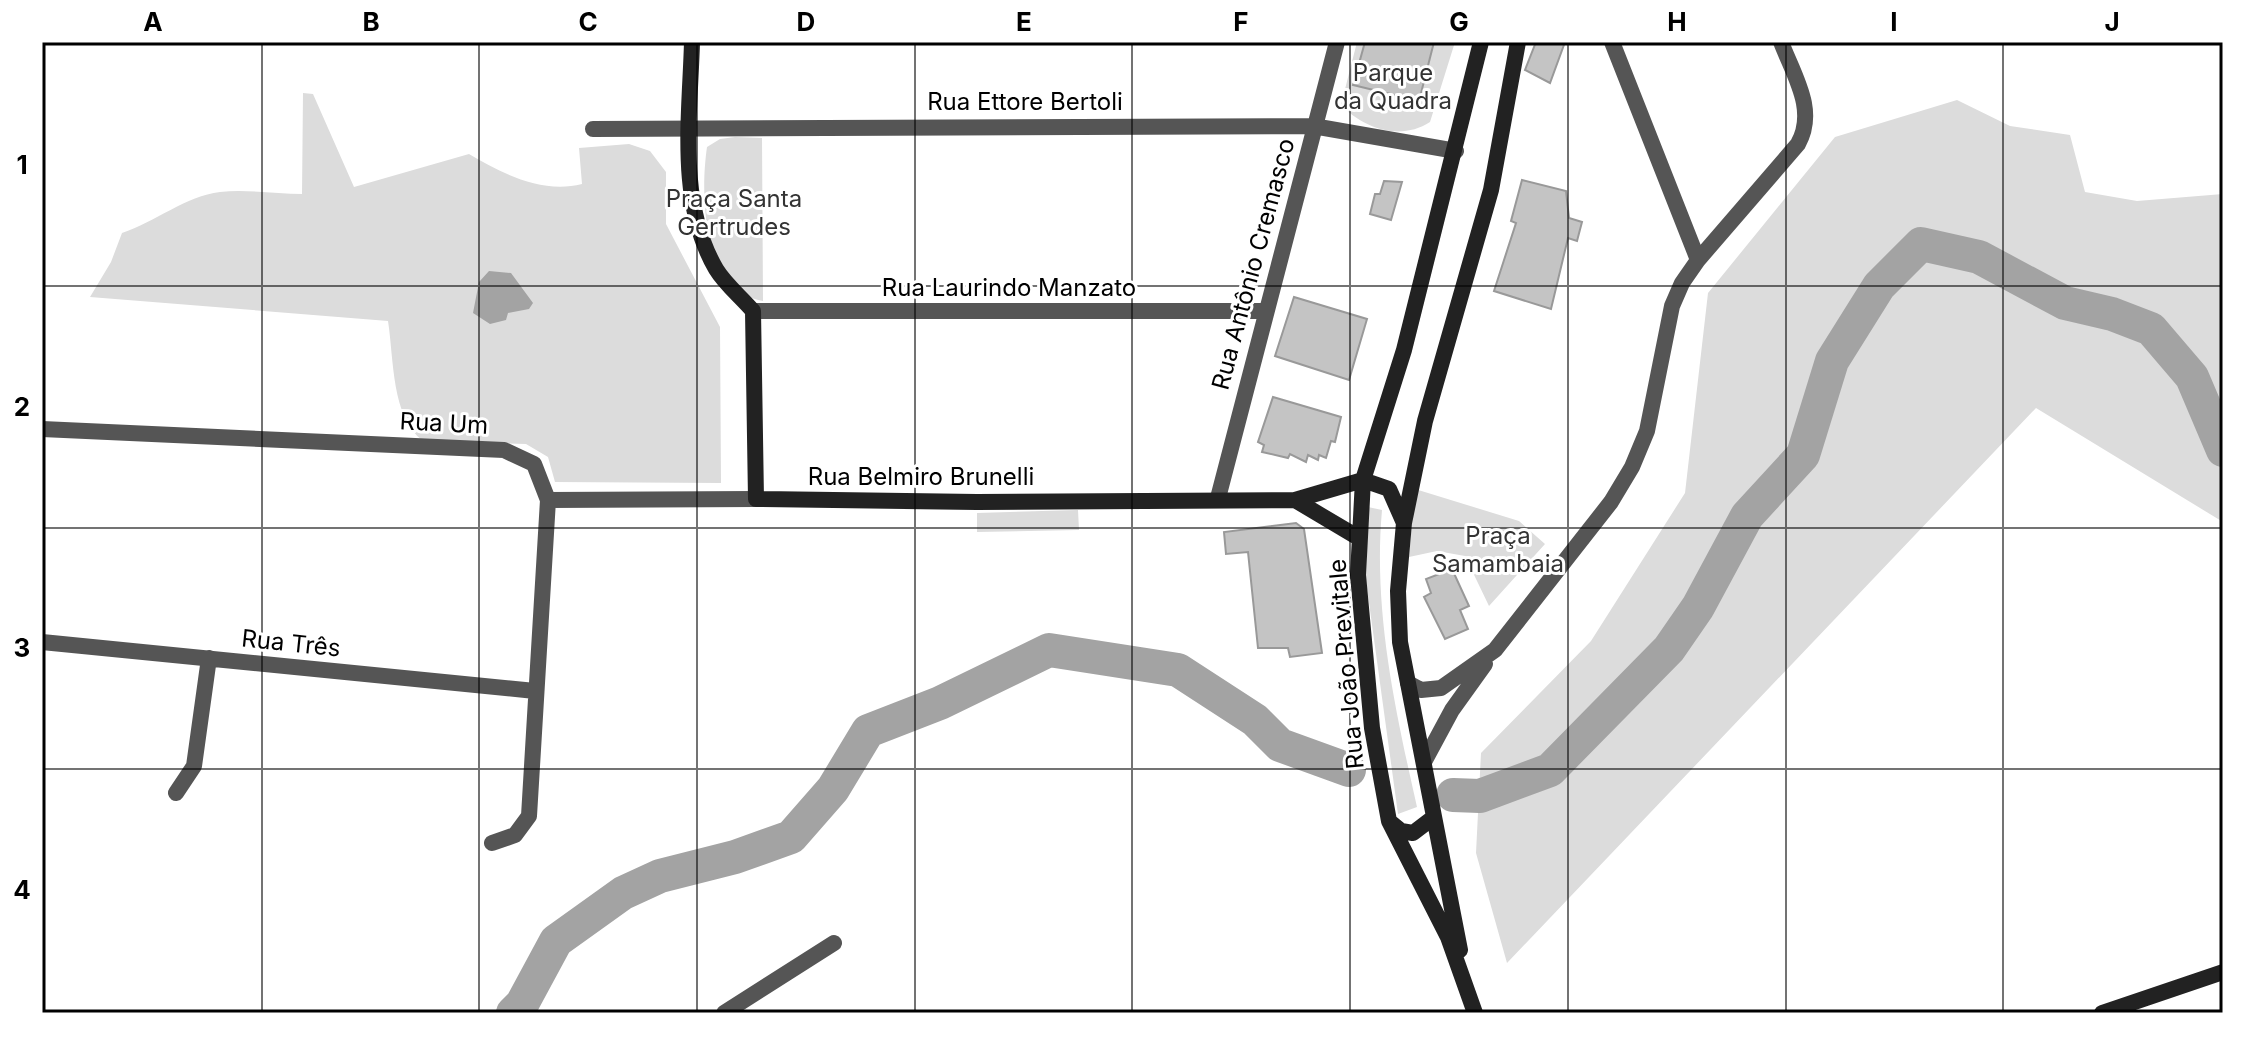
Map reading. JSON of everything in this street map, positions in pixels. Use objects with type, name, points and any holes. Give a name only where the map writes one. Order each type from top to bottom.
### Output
[{"type":"main road","points":[[692,42],[692,199],[699,232],[717,271],[753,311],[756,499]]},
{"type":"main road","name":"Rua João Previtale","points":[[1475,1013],[1448,937],[1389,821],[1372,728],[1358,575],[1363,480],[1404,350],[1481,42]]},
{"type":"main road","name":"Rua João Previtale","points":[[1468,991],[1400,642],[1398,591],[1404,523],[1425,421],[1491,190],[1518,42]]},
{"type":"main road","points":[[1363,480],[1389,489],[1404,523]]},
{"type":"main road","name":"Rua Belmiro Brunelli","points":[[756,499],[977,502],[1218,498],[1295,500],[1363,480]]},
{"type":"main road","name":"Rua Belmiro Brunelli","points":[[1295,500],[1359,538]]},
{"type":"main road","points":[[1389,821],[1401,831],[1413,833],[1434,817]]},
{"type":"main road","points":[[2102,1013],[2223,972]]},
{"type":"street","name":"Rua Antônio Cremasco","points":[[1218,498],[1264,311],[1337,42]]},
{"type":"street","points":[[1612,42],[1698,260]]},
{"type":"street","points":[[1424,762],[1452,710],[1611,502],[1632,467],[1647,431],[1672,306],[1698,260],[1798,144],[1807,129],[1805,106],[1781,42]]},
{"type":"street","name":"Rua Ettore Bertoli","points":[[593,129],[690,126],[1313,126],[1456,151]]},
{"type":"street","name":"Rua Laurindo Manzato","points":[[753,311],[1264,311]]},
{"type":"street","name":"Rua Um","points":[[42,429],[504,450],[534,464],[548,500],[529,816],[515,835],[492,843]]},
{"type":"street","name":"Rua Belmiro Brunelli","points":[[548,500],[756,499]]},
{"type":"street","name":"Rua Três","points":[[42,642],[535,691]]},
{"type":"street","points":[[1408,683],[1421,690],[1441,688],[1495,650]]},
{"type":"street","points":[[176,793],[194,766],[209,658]]},
{"type":"street","points":[[724,1013],[834,943]]},
{"type":"green space","name":"Parque da Quadra","points":[[1357,42],[1455,42],[1430,122],[1407,131],[1383,130],[1361,120],[1341,105]]},
{"type":"green space","points":[[303,93],[313,94],[354,187],[469,154],[523,180],[567,186],[582,184],[579,148],[629,144],[650,151],[666,172],[666,224],[720,327],[721,483],[555,482],[548,457],[526,444],[423,441],[413,431],[399,403],[388,321],[90,297],[111,262],[122,233],[207,194],[240,191],[302,194]]},
{"type":"green space","points":[[1957,100],[2010,126],[2070,135],[2085,192],[2137,201],[2223,194],[2223,522],[2036,408],[1507,963],[1476,853],[1481,753],[1591,641],[1685,493],[1708,293],[1835,137]]},
{"type":"green space","name":"Praça Santa Gertrudes","points":[[762,138],[763,301],[743,293],[728,279],[717,260],[710,238],[704,190],[707,147],[720,139]]},
{"type":"green space","name":"Praça Samambaia","points":[[1415,489],[1519,521],[1545,544],[1489,606],[1465,556],[1437,551],[1409,557]]},
{"type":"green space","points":[[1368,507],[1382,510],[1383,623],[1394,697],[1417,807],[1398,814],[1366,581]]},
{"type":"green space","points":[[1078,510],[1079,530],[977,532],[977,513]]},
{"type":"shaded area","points":[[489,271],[511,273],[533,303],[529,309],[508,313],[506,320],[490,324],[473,313],[479,282]]},
{"type":"building","points":[[1365,42],[1434,42],[1419,101],[1353,85]]},
{"type":"building","points":[[1536,42],[1565,42],[1550,83],[1525,70]]},
{"type":"building","points":[[1522,180],[1566,191],[1569,218],[1582,222],[1577,241],[1568,238],[1551,309],[1494,291],[1516,223],[1511,221]]},
{"type":"building","points":[[1384,181],[1402,182],[1391,220],[1370,214],[1375,194],[1380,194]]},
{"type":"building","points":[[1294,297],[1367,319],[1349,380],[1275,356]]},
{"type":"building","points":[[1273,397],[1341,417],[1335,442],[1331,441],[1326,458],[1319,455],[1318,460],[1308,455],[1306,462],[1290,454],[1288,458],[1262,452],[1264,445],[1258,442]]},
{"type":"building","points":[[1296,523],[1304,529],[1322,653],[1290,657],[1288,648],[1258,648],[1248,552],[1226,554],[1224,532]]},
{"type":"building","points":[[1452,569],[1469,606],[1460,610],[1468,629],[1445,639],[1424,597],[1431,593],[1426,579]]},
{"type":"waterway","points":[[1453,795],[1480,796],[1550,770],[1669,649],[1698,607],[1747,516],[1803,455],[1832,361],[1879,286],[1921,244],[1979,257],[2065,303],[2112,314],[2151,329],[2192,377],[2223,450]]},
{"type":"waterway","points":[[513,1013],[522,1004],[556,941],[623,893],[660,876],[735,857],[791,837],[833,789],[868,731],[940,703],[1049,650],[1178,670],[1255,720],[1280,745],[1349,770]]}]
